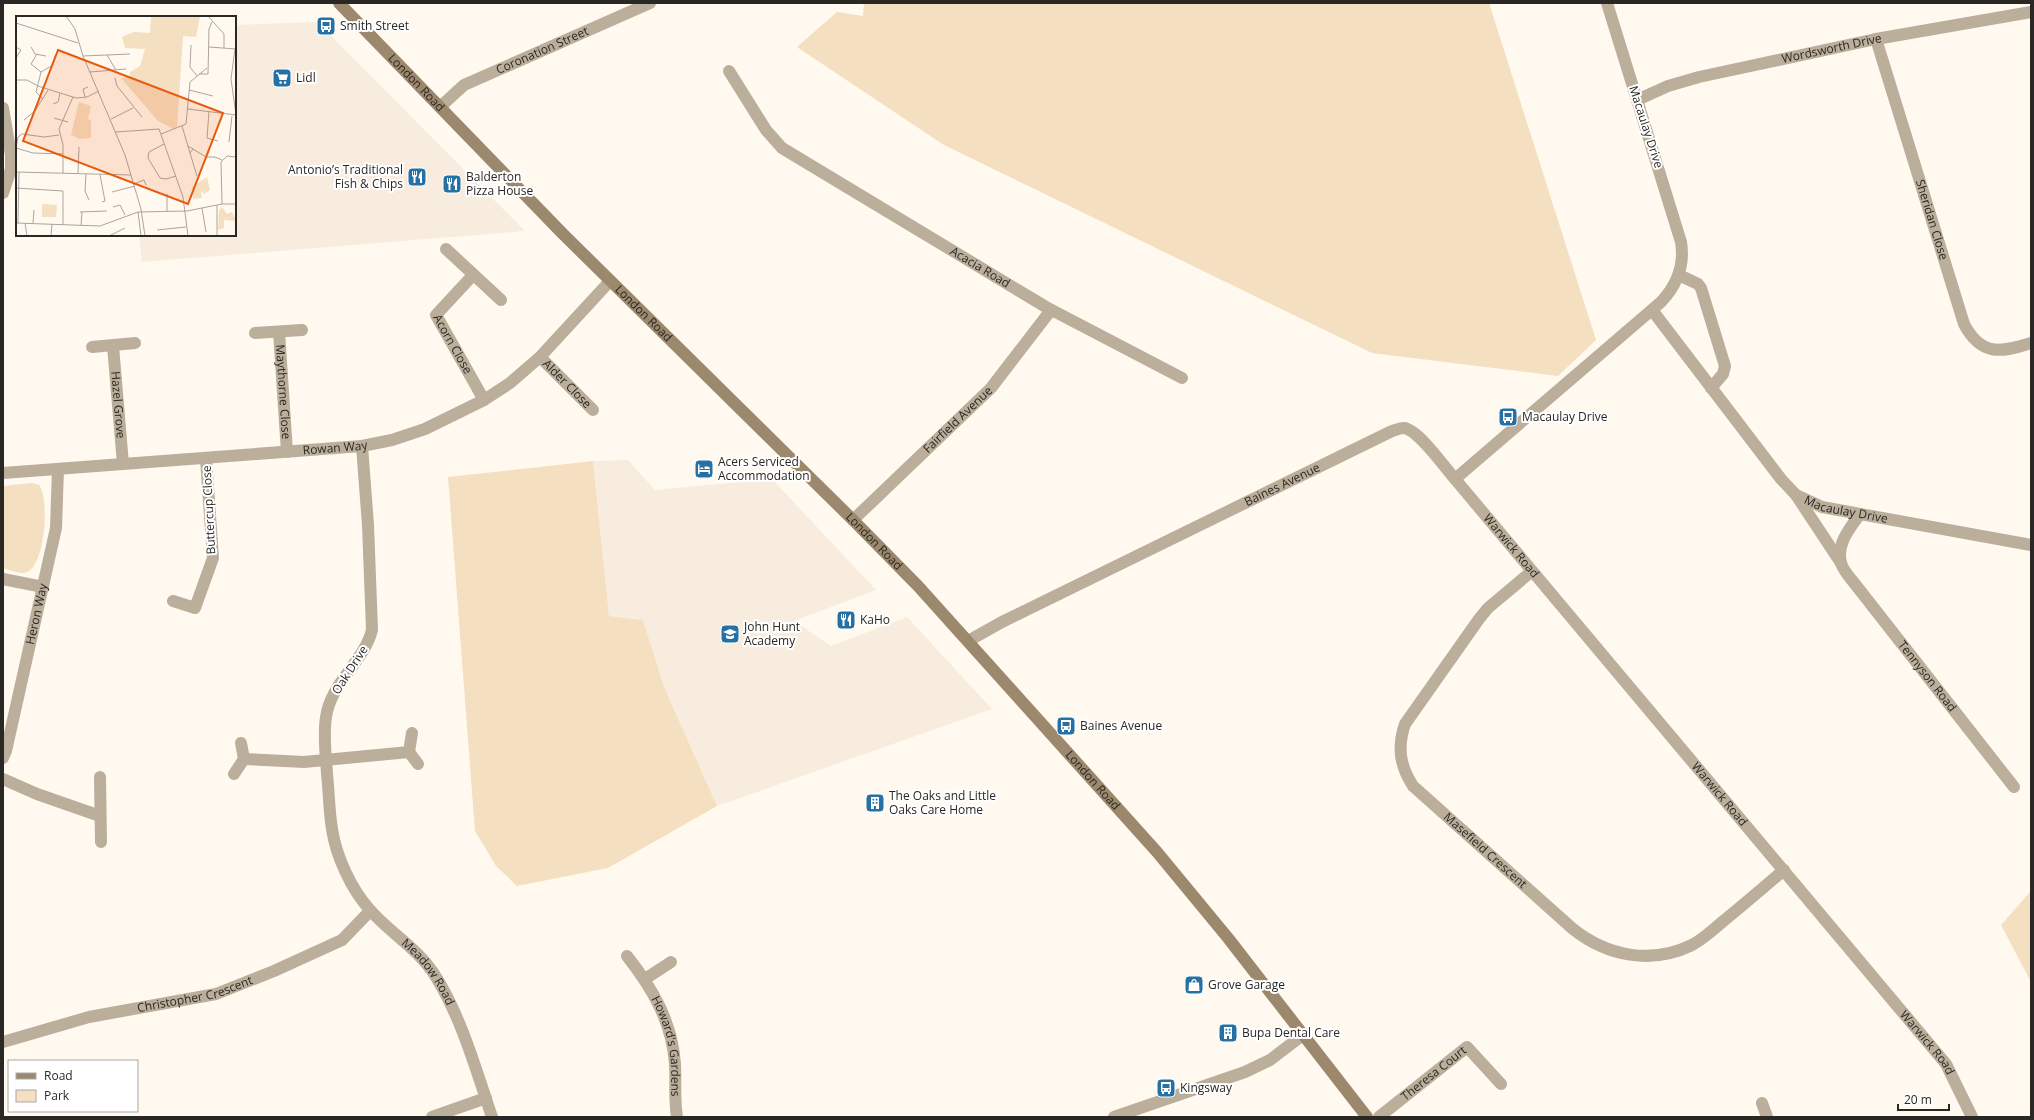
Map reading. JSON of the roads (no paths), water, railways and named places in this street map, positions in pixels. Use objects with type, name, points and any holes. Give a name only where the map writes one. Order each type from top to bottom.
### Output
[{"type":"main road","name":"London Road","points":[[339,3],[610,281],[918,586],[1157,852],[1304,1034],[1367,1117]]},
{"type":"street","name":"Coronation Street","points":[[440,107],[464,85],[650,3]]},
{"type":"street","name":"Macaulay Drive","points":[[1607,3],[1681,242],[1682,259],[1679,275],[1670,292],[1652,310],[1780,479],[1796,495],[1822,507],[2031,546]]},
{"type":"street","name":"Wordsworth Drive","points":[[1637,100],[1668,86],[1699,76],[1876,39],[2031,12]]},
{"type":"street","name":"Sheridan Close","points":[[1876,39],[1964,324],[1975,340],[1990,349],[2004,351],[2031,343]]},
{"type":"street","name":"Acacia Road","points":[[729,71],[766,130],[782,148],[1051,310],[1182,378]]},
{"type":"street","points":[[3,193],[11,169],[8,111]]},
{"type":"street","points":[[446,249],[501,300]]},
{"type":"street","name":"Acorn Close","points":[[473,274],[436,315],[484,400]]},
{"type":"street","points":[[1679,275],[1698,284],[1701,288],[1725,366],[1723,374],[1711,388]]},
{"type":"street","name":"Rowan Way","points":[[3,473],[206,459],[362,446],[409,436],[484,400],[510,383],[540,357],[610,281]]},
{"type":"street","name":"Fairfield Avenue","points":[[853,520],[991,388],[1051,310]]},
{"type":"street","points":[[1456,479],[1652,310]]},
{"type":"street","name":"Maythorne Close","points":[[256,334],[302,330]]},
{"type":"street","name":"Maythorne Close","points":[[279,332],[287,452]]},
{"type":"street","points":[[92,347],[135,343]]},
{"type":"street","name":"Hazel Grove","points":[[113,346],[123,464]]},
{"type":"street","name":"Alder Close","points":[[540,357],[593,410]]},
{"type":"street","name":"Baines Avenue","points":[[968,642],[1002,622],[1392,431],[1404,428],[1410,430],[1423,442]]},
{"type":"street","name":"Warwick Road","points":[[1423,442],[1456,479],[1946,1064],[1972,1117]]},
{"type":"street","name":"Oak Drive","points":[[335,845],[331,828],[326,759],[326,717],[339,683],[370,639],[372,630],[368,525],[362,446]]},
{"type":"street","name":"Buttercup Close","points":[[173,601],[195,608],[213,558],[206,459]]},
{"type":"street","name":"Heron Way","points":[[4,753],[56,528],[58,469]]},
{"type":"street","name":"Tennyson Road","points":[[1796,495],[1803,508],[1855,584],[2014,787]]},
{"type":"street","points":[[1841,564],[1840,553],[1845,534],[1860,514]]},
{"type":"street","name":"Masefield Crescent","points":[[1532,571],[1488,608],[1479,618],[1405,724],[1401,735],[1400,754],[1404,770],[1413,786],[1578,933],[1595,943],[1622,954],[1650,956],[1680,950],[1693,944],[1731,916],[1784,870]]},
{"type":"street","points":[[3,579],[43,587]]},
{"type":"street","points":[[412,733],[409,752],[418,764]]},
{"type":"street","points":[[234,774],[244,759],[241,743]]},
{"type":"street","points":[[244,759],[304,762],[409,752]]},
{"type":"street","points":[[100,777],[101,842]]},
{"type":"street","points":[[3,778],[37,794],[100,816]]},
{"type":"street","name":"Meadow Road","points":[[335,845],[358,895],[370,911],[408,944],[435,976],[458,1022],[492,1117]]},
{"type":"street","name":"Christopher Crescent","points":[[3,1042],[89,1017],[216,994],[274,971],[342,940],[370,911]]},
{"type":"street","name":"Howard's Gardens","points":[[627,956],[645,979],[660,1005],[671,1036],[675,1064],[675,1104],[677,1117]]},
{"type":"street","points":[[645,979],[671,962]]},
{"type":"street","points":[[1114,1117],[1245,1072],[1270,1060],[1304,1034]]},
{"type":"street","name":"Theresa Court","points":[[1378,1117],[1467,1046],[1501,1084]]},
{"type":"street","points":[[432,1117],[486,1098]]},
{"type":"street","points":[[1762,1103],[1767,1117]]},
{"type":"place","name":"Smith Street","points":[[326,26]]},
{"type":"place","name":"Lidl","points":[[282,78]]},
{"type":"place","name":"Antonio’s Traditional Fish & Chips","points":[[417,177]]},
{"type":"place","name":"Balderton Pizza House","points":[[452,184]]},
{"type":"place","name":"Macaulay Drive","points":[[1508,417]]},
{"type":"place","name":"Acers Serviced Accommodation","points":[[704,469]]},
{"type":"place","name":"KaHo","points":[[846,620]]},
{"type":"place","name":"John Hunt Academy","points":[[730,634]]},
{"type":"place","name":"Baines Avenue","points":[[1066,726]]},
{"type":"place","name":"The Oaks and Little Oaks Care Home","points":[[875,803]]},
{"type":"place","name":"Grove Garage","points":[[1194,985]]},
{"type":"place","name":"Bupa Dental Care","points":[[1228,1033]]},
{"type":"place","name":"Kingsway","points":[[1166,1088]]}]
